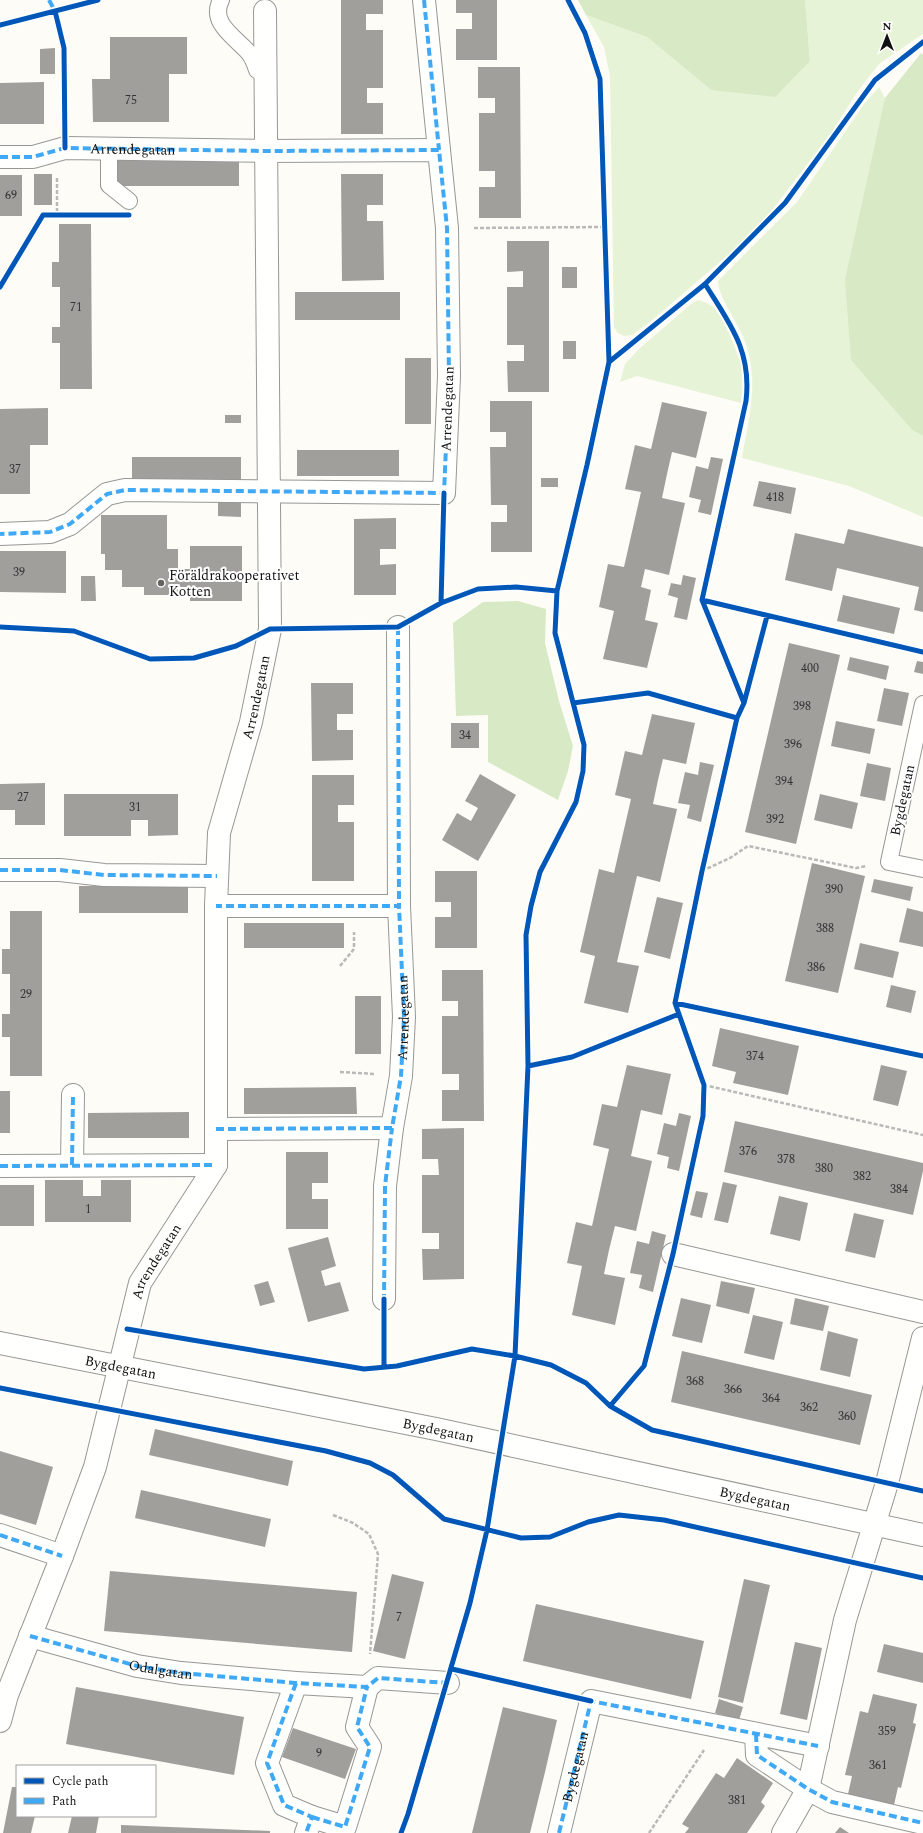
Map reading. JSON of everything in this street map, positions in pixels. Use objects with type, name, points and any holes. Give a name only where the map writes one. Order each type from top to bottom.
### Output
[{"type":"street","name":"Arrendegatan","points":[[0,534],[50,532],[70,524],[107,494],[125,490],[269,490],[444,493],[449,376],[448,228],[424,0]]},
{"type":"street","name":"Arrendegatan","points":[[118,1368],[140,1283],[216,1164],[216,906],[219,833],[251,722],[270,629],[265,11]]},
{"type":"street","name":"Arrendegatan","points":[[0,157],[33,157],[65,148],[266,151],[439,150]]},
{"type":"street","name":"Arrendegatan","points":[[384,1299],[386,1186],[392,1128],[401,1076],[404,1017],[399,906],[398,627]]},
{"type":"street","points":[[0,870],[60,870],[104,875],[217,876]]},
{"type":"street","points":[[216,906],[399,906]]},
{"type":"street","points":[[72,1166],[73,1095]]},
{"type":"street","points":[[216,1129],[392,1128]]},
{"type":"street","points":[[0,1166],[216,1164]]},
{"type":"street","points":[[673,1254],[923,1312]]},
{"type":"street","points":[[783,1833],[808,1790],[845,1620],[887,1483],[923,1338]]},
{"type":"street","name":"Bygdegatan","points":[[0,1343],[118,1368],[436,1429],[875,1526],[923,1535]]},
{"type":"street","points":[[0,1721],[7,1695],[62,1556],[95,1467],[118,1368]]},
{"type":"street","points":[[0,1535],[62,1556]]},
{"type":"street","name":"Odalgatan","points":[[30,1636],[137,1666],[181,1673],[296,1683],[448,1683]]},
{"type":"street","points":[[296,1683],[267,1763],[284,1805],[309,1825],[345,1827],[370,1746],[357,1726],[372,1682]]},
{"type":"street","name":"Bygdegatan","points":[[559,1833],[591,1701],[818,1746]]},
{"type":"street","points":[[756,1734],[757,1755],[808,1790],[832,1802],[923,1823]]},
{"type":"lane","points":[[221,0],[218,5],[217,16],[222,25],[250,55],[257,70],[266,70]]},
{"type":"lane","points":[[109,149],[108,185],[129,200]]},
{"type":"lane","name":"Bygdegatan","points":[[889,862],[923,704]]},
{"type":"lane","points":[[889,862],[923,869]]},
{"type":"path","points":[[57,150],[57,215]]},
{"type":"path","points":[[448,228],[604,227]]},
{"type":"path","points":[[702,871],[730,858],[748,846],[856,868],[889,862]]},
{"type":"path","points":[[340,966],[354,949],[354,906]]},
{"type":"path","points":[[340,1072],[401,1076]]},
{"type":"path","points":[[704,1086],[923,1136]]},
{"type":"path","points":[[334,1515],[353,1523],[369,1534],[378,1554],[370,1653],[372,1682]]},
{"type":"path","points":[[649,1833],[719,1727]]},
{"type":"green space","points":[[578,0],[805,0],[810,61],[775,97],[711,90],[647,37],[586,15]]},
{"type":"green space","points":[[805,0],[923,0],[923,34],[879,64],[858,91],[831,133],[770,213],[735,249],[650,322],[632,335],[624,336],[618,333],[614,327],[610,76],[604,47],[586,15],[647,37],[711,90],[810,61]]},
{"type":"green space","points":[[921,53],[923,55],[923,436],[912,430],[851,360],[845,280],[885,98]]},
{"type":"green space","points":[[879,87],[885,98],[851,359],[912,430],[923,436],[923,517],[849,486],[742,458],[752,398],[749,354],[744,339],[721,294],[718,281],[797,202],[864,104]]},
{"type":"green space","points":[[698,300],[712,306],[716,310],[733,343],[742,370],[741,403],[637,376],[620,382],[625,364],[639,349],[691,304]]},
{"type":"green space","points":[[518,601],[546,609],[545,643],[559,701],[573,746],[568,771],[558,800],[488,762],[488,715],[456,716],[453,623],[483,602]]},
{"type":"building","points":[[341,0],[383,0],[383,14],[366,14],[366,30],[383,30],[383,88],[367,88],[367,103],[383,103],[383,134],[341,134]]},
{"type":"building","points":[[456,0],[497,0],[497,60],[456,60],[456,29],[472,29],[472,13],[456,13]]},
{"type":"building","points":[[110,37],[187,37],[187,74],[169,74],[169,122],[93,122],[92,79],[110,79]]},
{"type":"building","points":[[55,48],[55,74],[40,74],[40,49]]},
{"type":"building","points":[[478,67],[520,67],[521,218],[479,218],[479,187],[495,187],[495,171],[479,171],[479,113],[495,113],[495,98],[478,98]]},
{"type":"building","points":[[44,82],[44,124],[0,124],[0,83]]},
{"type":"building","points":[[118,158],[239,158],[239,186],[118,186]]},
{"type":"building","points":[[34,174],[52,174],[52,205],[34,205]]},
{"type":"building","points":[[341,174],[383,174],[383,205],[367,205],[367,221],[383,221],[384,280],[342,281]]},
{"type":"building","points":[[0,175],[22,175],[22,216],[0,216]]},
{"type":"building","points":[[59,224],[91,224],[92,389],[60,389],[60,343],[52,343],[52,327],[60,327],[60,287],[52,287],[52,262],[59,262]]},
{"type":"building","points":[[507,241],[549,241],[549,392],[508,392],[507,361],[524,361],[524,345],[507,345],[507,287],[523,287],[523,271],[507,272]]},
{"type":"building","points":[[562,267],[577,267],[577,288],[562,288]]},
{"type":"building","points":[[295,292],[400,292],[400,320],[295,320]]},
{"type":"building","points":[[563,341],[576,341],[576,359],[563,359]]},
{"type":"building","points":[[405,358],[431,358],[431,424],[405,424]]},
{"type":"building","points":[[490,401],[532,401],[532,552],[491,552],[491,522],[507,522],[507,505],[491,505],[490,447],[506,447],[506,432],[490,432]]},
{"type":"building","points":[[662,402],[707,412],[696,458],[672,452],[662,498],[685,503],[669,575],[645,569],[641,587],[651,590],[645,620],[658,623],[647,668],[603,659],[614,611],[599,607],[608,564],[624,567],[641,492],[625,489],[635,445],[651,449]]},
{"type":"building","points":[[48,408],[48,445],[30,445],[30,494],[0,494],[0,409]]},
{"type":"building","points":[[225,415],[241,415],[241,423],[225,423]]},
{"type":"building","points":[[297,450],[399,450],[399,476],[297,476]]},
{"type":"building","points":[[132,457],[241,457],[241,482],[132,482]]},
{"type":"building","points":[[711,457],[723,459],[711,515],[698,512],[701,500],[689,497],[696,466],[708,469]]},
{"type":"building","points":[[541,478],[558,478],[558,487],[541,487]]},
{"type":"building","points":[[759,481],[796,488],[791,514],[753,506]]},
{"type":"building","points":[[218,502],[241,502],[241,517],[218,516]]},
{"type":"building","points":[[101,515],[167,515],[167,549],[178,549],[178,569],[190,569],[190,546],[242,546],[242,601],[190,601],[190,587],[178,587],[178,595],[144,595],[144,587],[122,587],[122,570],[105,570],[105,554],[101,554]]},
{"type":"building","points":[[396,518],[396,549],[380,549],[380,565],[396,564],[396,595],[354,595],[354,519]]},
{"type":"building","points":[[848,529],[923,547],[923,612],[914,610],[919,587],[837,568],[832,591],[785,580],[795,533],[844,544]]},
{"type":"building","points":[[0,551],[66,551],[66,593],[0,592]]},
{"type":"building","points":[[683,575],[696,578],[687,620],[674,617],[678,598],[668,595],[671,583],[681,585]]},
{"type":"building","points":[[81,576],[95,576],[96,601],[81,601]]},
{"type":"building","points":[[843,595],[900,608],[894,634],[837,621]]},
{"type":"building","points":[[789,643],[840,655],[796,844],[745,832]]},
{"type":"building","points":[[850,657],[889,666],[886,680],[847,670]]},
{"type":"building","points":[[917,661],[923,662],[923,674],[914,672]]},
{"type":"building","points":[[311,683],[353,683],[353,714],[337,714],[337,730],[353,730],[353,760],[312,761]]},
{"type":"building","points":[[884,688],[909,693],[902,726],[877,721]]},
{"type":"building","points":[[652,714],[695,723],[686,764],[663,759],[658,780],[653,804],[677,809],[660,882],[637,876],[617,962],[639,966],[628,1013],[584,1003],[595,956],[580,952],[599,869],[614,873],[631,799],[615,795],[625,751],[642,755]]},
{"type":"building","points":[[836,721],[875,729],[870,754],[831,746]]},
{"type":"building","points":[[451,723],[479,723],[479,748],[451,748]]},
{"type":"building","points":[[700,762],[714,765],[701,822],[687,818],[690,805],[678,803],[685,772],[698,775]]},
{"type":"building","points":[[867,763],[891,768],[885,801],[860,796]]},
{"type":"building","points":[[480,774],[516,795],[478,861],[442,840],[457,813],[471,821],[478,808],[465,801]]},
{"type":"building","points":[[312,775],[354,775],[354,805],[338,805],[338,822],[354,822],[354,881],[312,881]]},
{"type":"building","points":[[45,783],[45,825],[15,825],[15,810],[0,810],[0,784]]},
{"type":"building","points":[[64,794],[178,794],[178,835],[148,836],[148,820],[131,820],[131,836],[64,836]]},
{"type":"building","points":[[820,794],[858,803],[852,829],[814,820]]},
{"type":"building","points":[[812,863],[865,876],[838,993],[785,981]]},
{"type":"building","points":[[435,871],[477,871],[477,948],[435,948],[435,917],[451,917],[451,902],[435,902]]},
{"type":"building","points":[[874,879],[913,887],[910,901],[871,892]]},
{"type":"building","points":[[79,886],[188,886],[188,913],[79,913]]},
{"type":"building","points":[[657,897],[683,903],[670,959],[644,952]]},
{"type":"building","points":[[907,908],[923,912],[923,947],[899,942]]},
{"type":"building","points":[[10,911],[42,911],[42,1076],[10,1076],[10,1037],[2,1037],[2,1014],[10,1014],[10,974],[2,974],[2,949],[10,949]]},
{"type":"building","points":[[244,923],[344,923],[344,948],[244,948]]},
{"type":"building","points":[[860,943],[899,952],[893,978],[854,969]]},
{"type":"building","points":[[442,970],[483,970],[484,1121],[442,1121],[442,1090],[459,1090],[459,1074],[442,1074],[442,1016],[458,1016],[458,1001],[442,1001]]},
{"type":"building","points":[[891,985],[916,991],[911,1013],[886,1007]]},
{"type":"building","points":[[355,996],[381,996],[381,1054],[355,1054]]},
{"type":"building","points":[[720,1028],[799,1046],[788,1095],[733,1083],[736,1072],[712,1066]]},
{"type":"building","points":[[627,1065],[671,1074],[662,1115],[641,1110],[631,1156],[652,1161],[636,1231],[615,1226],[609,1250],[604,1274],[625,1278],[615,1325],[572,1315],[582,1266],[567,1263],[576,1222],[592,1226],[609,1149],[593,1145],[602,1104],[617,1107]]},
{"type":"building","points":[[881,1065],[907,1071],[898,1106],[873,1100]]},
{"type":"building","points":[[356,1087],[357,1114],[244,1114],[244,1088]]},
{"type":"building","points":[[0,1091],[10,1091],[10,1133],[0,1133]]},
{"type":"building","points":[[189,1112],[189,1138],[88,1138],[88,1113]]},
{"type":"building","points":[[679,1113],[691,1116],[679,1171],[667,1168],[669,1157],[657,1154],[664,1123],[676,1126]]},
{"type":"building","points":[[735,1121],[923,1163],[923,1171],[913,1215],[724,1172]]},
{"type":"building","points":[[464,1128],[464,1279],[423,1280],[422,1249],[439,1249],[439,1233],[422,1233],[422,1175],[439,1175],[438,1159],[422,1159],[422,1129]]},
{"type":"building","points":[[286,1152],[328,1152],[328,1183],[312,1183],[312,1199],[328,1199],[328,1229],[286,1229]]},
{"type":"building","points":[[45,1180],[83,1180],[83,1196],[101,1196],[101,1180],[131,1180],[131,1222],[45,1222]]},
{"type":"building","points":[[723,1182],[737,1185],[728,1223],[714,1220]]},
{"type":"building","points":[[0,1185],[34,1185],[34,1226],[0,1226]]},
{"type":"building","points":[[696,1191],[708,1193],[702,1218],[690,1215]]},
{"type":"building","points":[[779,1196],[808,1203],[800,1241],[770,1234]]},
{"type":"building","points":[[854,1213],[884,1220],[875,1258],[845,1251]]},
{"type":"building","points":[[652,1231],[666,1235],[653,1292],[639,1288],[642,1275],[630,1273],[637,1241],[649,1244]]},
{"type":"building","points":[[328,1237],[336,1266],[321,1271],[325,1286],[340,1282],[349,1311],[308,1322],[288,1248]]},
{"type":"building","points":[[268,1281],[275,1302],[260,1306],[254,1285]]},
{"type":"building","points":[[721,1281],[755,1288],[749,1314],[716,1306]]},
{"type":"building","points":[[681,1298],[711,1305],[702,1343],[672,1336]]},
{"type":"building","points":[[795,1298],[829,1306],[823,1331],[790,1324]]},
{"type":"building","points":[[753,1315],[783,1322],[774,1360],[744,1353]]},
{"type":"building","points":[[828,1331],[858,1339],[850,1377],[820,1370]]},
{"type":"building","points":[[682,1351],[872,1395],[860,1445],[671,1402]]},
{"type":"building","points":[[155,1429],[293,1461],[288,1486],[149,1455]]},
{"type":"building","points":[[0,1451],[53,1467],[36,1525],[0,1514]]},
{"type":"building","points":[[141,1490],[271,1519],[265,1547],[135,1518]]},
{"type":"building","points":[[110,1571],[357,1592],[352,1652],[104,1631]]},
{"type":"building","points":[[392,1574],[424,1582],[405,1659],[373,1651]]},
{"type":"building","points":[[744,1579],[770,1585],[743,1703],[718,1697]]},
{"type":"building","points":[[536,1604],[704,1641],[691,1699],[523,1661]]},
{"type":"building","points":[[795,1642],[822,1648],[807,1720],[780,1714]]},
{"type":"building","points":[[884,1644],[923,1653],[923,1683],[877,1672]]},
{"type":"building","points":[[76,1687],[244,1717],[234,1775],[66,1744]]},
{"type":"building","points":[[873,1694],[917,1704],[913,1723],[916,1724],[901,1788],[898,1787],[894,1805],[848,1794],[852,1776],[845,1775],[860,1711],[868,1713]]},
{"type":"building","points":[[719,1699],[743,1707],[739,1720],[715,1713]]},
{"type":"building","points":[[503,1707],[557,1720],[530,1833],[472,1833]]},
{"type":"building","points":[[293,1728],[356,1749],[345,1779],[282,1757]]},
{"type":"building","points":[[737,1758],[773,1783],[761,1802],[765,1806],[747,1833],[685,1833],[689,1828],[682,1824],[716,1773],[724,1778]]},
{"type":"building","points":[[12,1787],[16,1787],[16,1817],[35,1817],[31,1833],[3,1833]]},
{"type":"building","points":[[72,1817],[99,1817],[96,1833],[68,1833]]},
{"type":"building","points":[[121,1825],[270,1831],[270,1833],[121,1833]]},
{"type":"building","points":[[840,1827],[849,1833],[835,1833]]},
{"type":"marked path","points":[[49,0],[56,13]]},
{"type":"marked path","points":[[424,0],[439,150]]},
{"type":"marked path","points":[[0,157],[33,157],[65,148],[266,151],[439,150],[447,228],[449,376],[444,493],[125,490],[107,494],[70,524],[50,532],[0,534]]},
{"type":"marked path","points":[[398,627],[399,906]]},
{"type":"marked path","points":[[0,870],[60,870],[104,875],[217,876]]},
{"type":"marked path","points":[[216,906],[399,906],[404,1017],[401,1076],[392,1128],[216,1129]]},
{"type":"marked path","points":[[72,1165],[73,1095]]},
{"type":"marked path","points":[[384,1302],[385,1186],[392,1128]]},
{"type":"marked path","points":[[0,1166],[216,1165]]},
{"type":"marked path","points":[[0,1535],[62,1556]]},
{"type":"marked path","points":[[30,1636],[137,1666],[181,1673],[296,1683],[367,1687],[378,1678],[448,1683]]},
{"type":"marked path","points":[[296,1683],[267,1763],[284,1805],[312,1817],[306,1833]]},
{"type":"marked path","points":[[312,1817],[345,1827],[370,1747],[357,1727],[367,1687]]},
{"type":"marked path","points":[[559,1833],[591,1701],[818,1746]]},
{"type":"marked path","points":[[756,1734],[757,1755],[808,1789],[832,1802],[923,1823]]},
{"type":"cycle path","points":[[0,25],[98,0]]},
{"type":"cycle path","points":[[401,1833],[408,1814],[470,1603],[487,1530],[515,1356],[528,1066],[526,935],[531,906],[540,872],[576,802],[583,771],[584,745],[555,633],[557,591],[587,465],[609,362],[600,79],[585,33],[568,0]]},
{"type":"cycle path","points":[[55,11],[64,48],[65,148]]},
{"type":"cycle path","points":[[609,362],[705,284],[785,203],[875,80],[923,42]]},
{"type":"cycle path","points":[[0,287],[43,215],[129,215]]},
{"type":"cycle path","points":[[705,284],[731,325],[737,339],[746,367],[747,383],[746,401],[702,600],[923,652]]},
{"type":"cycle path","points":[[441,603],[444,493]]},
{"type":"cycle path","points":[[0,627],[74,631],[150,659],[194,658],[236,646],[270,629],[398,627],[441,603],[478,589],[516,587],[557,591]]},
{"type":"cycle path","points":[[610,1406],[644,1366],[673,1254],[703,1116],[704,1085],[675,1003],[702,871],[737,718],[744,703],[702,600]]},
{"type":"cycle path","points":[[744,703],[767,616]]},
{"type":"cycle path","points":[[573,703],[648,693],[737,718]]},
{"type":"cycle path","points":[[675,1003],[923,1056]]},
{"type":"cycle path","points":[[528,1066],[572,1057],[679,1014]]},
{"type":"cycle path","points":[[384,1299],[384,1367]]},
{"type":"cycle path","points":[[127,1329],[364,1369],[397,1366],[472,1349],[515,1356],[551,1365],[586,1383],[610,1406],[652,1430],[923,1491]]},
{"type":"cycle path","points":[[0,1388],[326,1451],[370,1463],[393,1475],[444,1519],[521,1538],[550,1537],[588,1522],[619,1515],[664,1520],[923,1578]]},
{"type":"cycle path","points":[[452,1669],[591,1701]]},
{"type":"place","name":"Föräldrakooperativet Kotten","points":[[161,583]]}]
